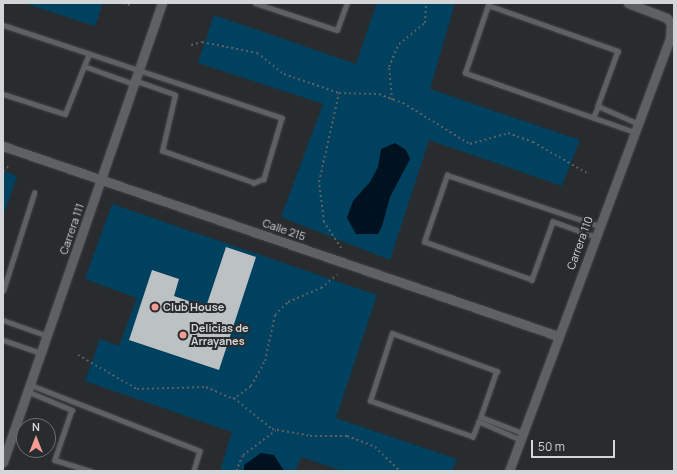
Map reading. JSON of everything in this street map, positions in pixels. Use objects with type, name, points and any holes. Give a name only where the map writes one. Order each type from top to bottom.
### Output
[{"type":"street","name":"Carrera 111","points":[[3,462],[30,389],[162,3]]},
{"type":"street","name":"Carrera 110","points":[[508,471],[599,226],[640,124],[670,38],[670,24],[660,13],[628,3]]},
{"type":"street","name":"Calle 215","points":[[3,146],[558,336]]},
{"type":"lane","points":[[256,3],[336,30],[347,3]]},
{"type":"lane","points":[[593,118],[618,51],[488,5],[465,73],[593,118],[636,133]]},
{"type":"lane","points":[[3,25],[178,85],[282,118],[264,179],[254,183],[162,152],[178,85]]},
{"type":"lane","points":[[3,94],[65,114],[89,54]]},
{"type":"lane","points":[[84,66],[175,95]]},
{"type":"lane","points":[[598,106],[640,124]]},
{"type":"lane","points":[[557,212],[532,280],[424,242],[447,175],[599,226]]},
{"type":"lane","points":[[3,291],[34,193]]},
{"type":"lane","points":[[553,222],[595,237]]},
{"type":"lane","points":[[3,320],[48,336]]},
{"type":"lane","points":[[392,333],[496,371],[480,420],[473,437],[370,401],[392,333]]},
{"type":"lane","points":[[3,340],[42,353]]},
{"type":"lane","points":[[30,389],[75,402],[200,451],[194,471]]},
{"type":"lane","points":[[30,389],[72,410]]},
{"type":"lane","points":[[75,402],[55,460],[92,471]]},
{"type":"lane","points":[[480,420],[522,436]]},
{"type":"path","points":[[123,3],[130,5]]},
{"type":"path","points":[[392,100],[390,67],[399,44],[425,23],[426,3]]},
{"type":"path","points":[[191,45],[202,42],[257,53],[284,74],[339,93],[379,94],[470,144],[508,133],[533,142],[587,173]]},
{"type":"path","points":[[339,93],[319,182],[324,222],[341,248]]},
{"type":"path","points":[[3,171],[10,165]]},
{"type":"path","points":[[234,398],[251,386],[265,361],[275,315],[288,302],[321,288],[337,275]]},
{"type":"path","points":[[78,355],[136,389],[206,387],[234,398],[276,430],[310,436],[347,436],[375,447],[400,471]]},
{"type":"path","points":[[236,471],[243,455],[276,430]]},
{"type":"shaded area","points":[[23,3],[103,3],[95,26]]},
{"type":"shaded area","points":[[377,3],[455,3],[430,89],[580,140],[562,186],[429,140],[390,260],[281,217],[323,104],[198,63],[214,15],[356,64]]},
{"type":"shaded area","points":[[395,143],[406,150],[410,159],[390,197],[382,226],[378,234],[356,234],[347,218],[353,201],[370,182],[378,167],[381,149]]},
{"type":"shaded area","points":[[3,171],[17,176],[3,217]]},
{"type":"shaded area","points":[[112,204],[377,295],[336,418],[457,459],[452,471],[343,471],[301,457],[296,471],[220,471],[232,432],[85,381],[100,339],[119,346],[137,298],[85,279]]},
{"type":"shaded area","points":[[261,453],[274,455],[284,471],[244,471],[244,465]]},
{"type":"building","points":[[226,247],[256,257],[219,370],[129,340],[152,270],[179,279],[174,296],[206,307]]},
{"type":"place","name":"Club House","points":[[155,307]]},
{"type":"place","name":"Delicias de Arrayanes","points":[[183,335]]}]
